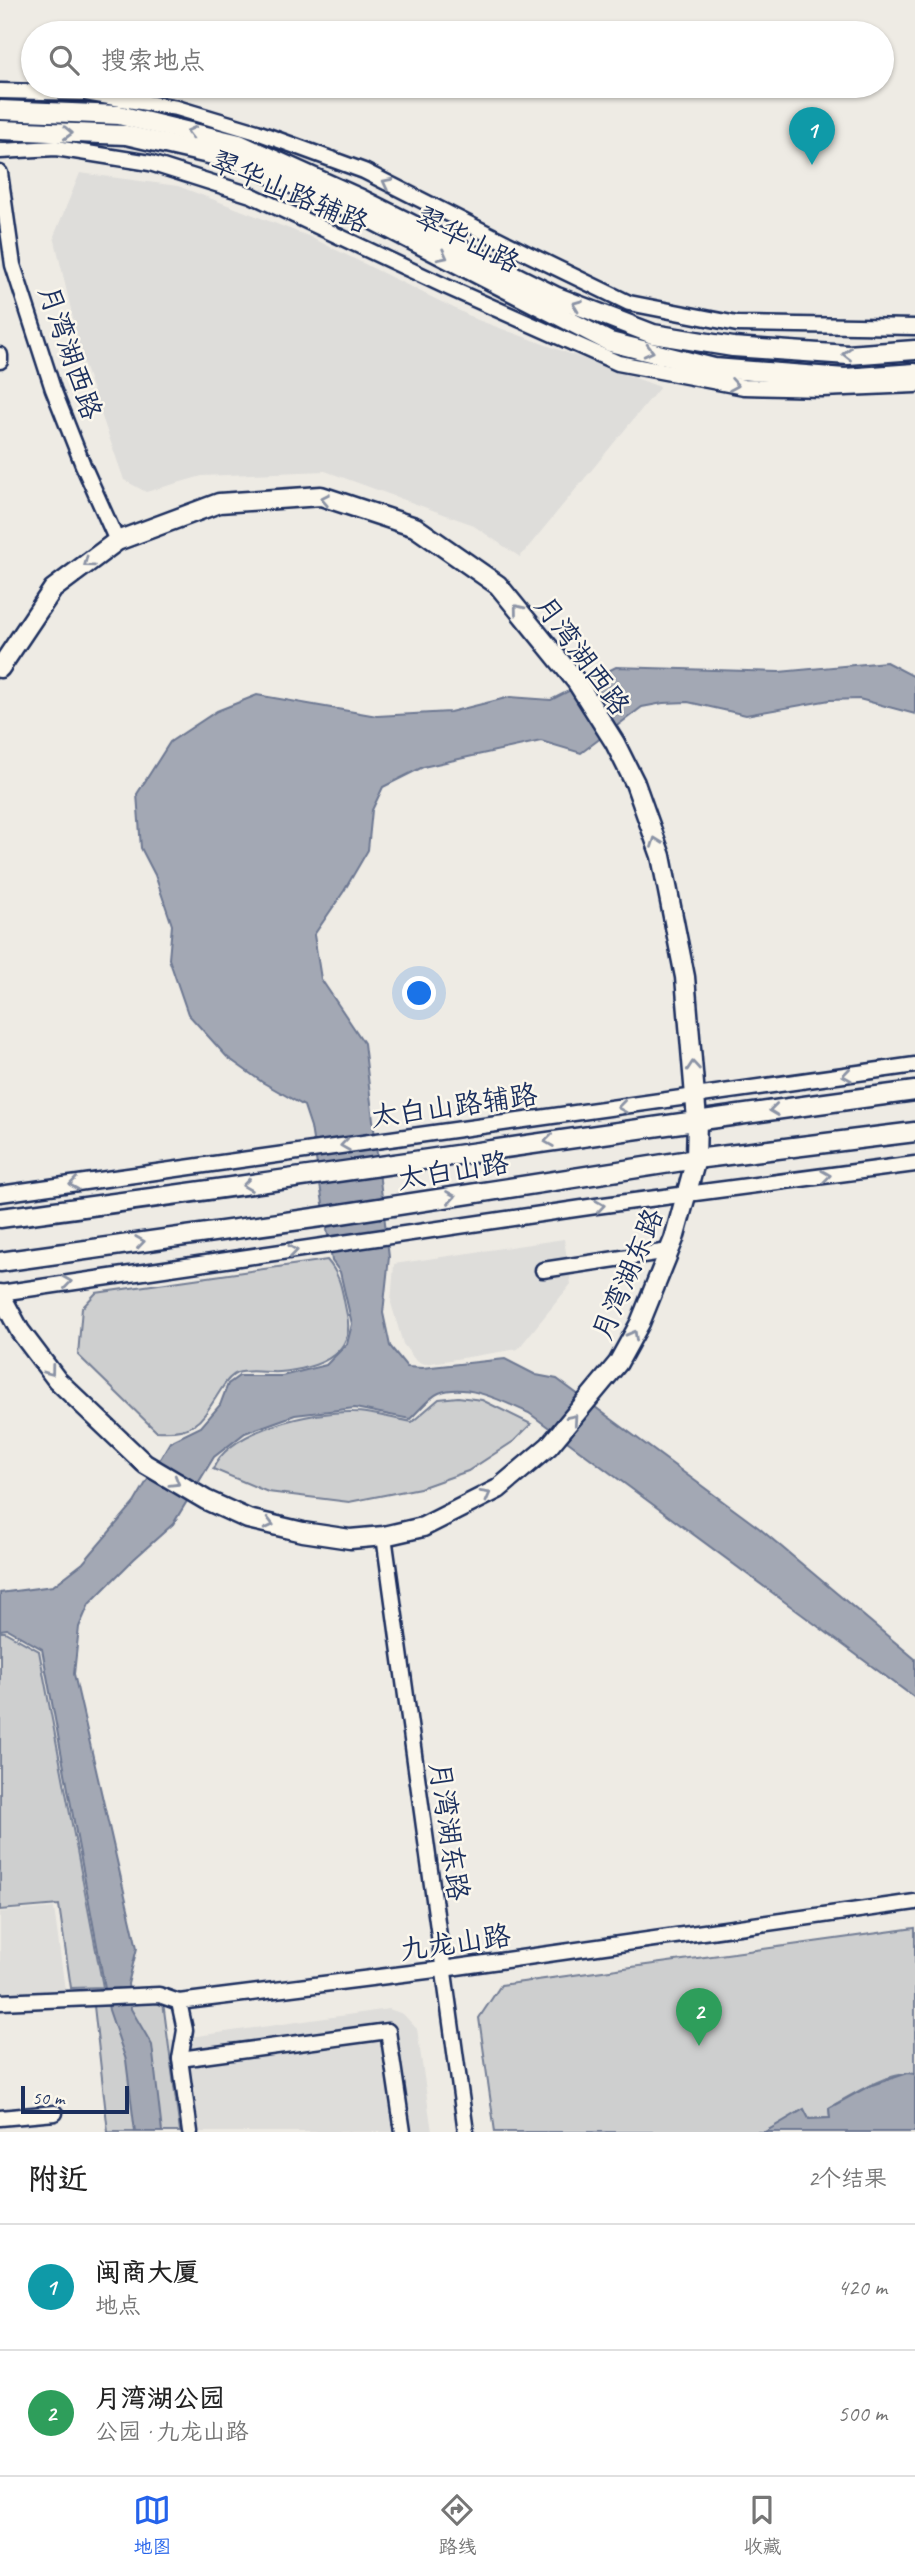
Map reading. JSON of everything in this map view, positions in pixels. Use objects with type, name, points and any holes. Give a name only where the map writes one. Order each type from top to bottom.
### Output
[{"type":"main road","name":"翠华山路","points":[[0,110],[119,115],[239,144],[361,199],[557,297],[653,334],[733,347],[848,355],[915,350]]},
{"type":"main road","name":"翠华山路","points":[[0,130],[126,135],[239,161],[357,212],[610,342],[714,368],[845,378],[915,373]]},
{"type":"main road","name":"月湾湖西路","points":[[0,667],[53,589],[117,541],[219,503],[321,496],[415,527],[498,585],[576,681],[615,743],[635,783],[662,856],[685,977],[698,1120],[696,1159]]},
{"type":"main road","name":"太白山路","points":[[0,1219],[915,1091]]},
{"type":"main road","name":"太白山路","points":[[0,1262],[384,1208],[696,1159],[915,1132]]},
{"type":"main road","name":"月湾湖东路","points":[[0,1293],[20,1331],[57,1380],[145,1464],[205,1500],[248,1519],[303,1532],[350,1539],[384,1536],[423,1527],[498,1489],[549,1447],[596,1392],[618,1363],[640,1323],[669,1251],[696,1159]]},
{"type":"street","name":"翠华山路辅路","points":[[0,91],[21,91]]},
{"type":"street","name":"翠华山路辅路","points":[[116,98],[177,108],[257,132],[364,171],[629,303],[737,324],[915,327]]},
{"type":"street","name":"翠华山路辅路","points":[[0,151],[57,148],[150,163],[251,195],[618,363],[744,387],[822,389],[915,385]]},
{"type":"street","name":"月湾湖西路","points":[[0,173],[13,265],[50,379],[83,465],[117,541]]},
{"type":"street","points":[[0,355],[0,361]]},
{"type":"street","name":"太白山路辅路","points":[[0,1194],[915,1065]]},
{"type":"street","points":[[0,1293],[687,1194],[915,1164]]},
{"type":"street","points":[[542,1270],[669,1251]]},
{"type":"street","name":"月湾湖东路","points":[[384,1536],[466,2132]]},
{"type":"street","name":"九龙山路","points":[[0,2002],[85,1996],[159,1995],[179,2002],[443,1969],[915,1902]]},
{"type":"street","points":[[179,2002],[185,2030],[180,2059],[190,2132]]},
{"type":"street","points":[[180,2059],[388,2031],[403,2132]]},
{"type":"street","points":[[0,2118],[55,2113]]},
{"type":"shaded area","points":[[80,173],[178,186],[308,236],[478,320],[660,387],[520,557],[471,524],[325,471],[202,476],[146,492],[124,480],[83,362],[54,236]]},
{"type":"shaded area","points":[[886,662],[915,677],[915,714],[859,699],[830,700],[746,715],[688,702],[663,703],[642,707],[581,753],[541,741],[423,767],[383,787],[372,810],[368,850],[314,935],[321,979],[364,1043],[389,1257],[383,1313],[390,1346],[407,1367],[422,1368],[505,1359],[536,1375],[557,1379],[759,1528],[915,1659],[915,1698],[529,1413],[497,1399],[473,1392],[450,1390],[435,1395],[410,1419],[355,1408],[295,1415],[245,1433],[214,1457],[173,1524],[89,1604],[79,1627],[74,1674],[137,1948],[128,1984],[131,2009],[152,2045],[162,2132],[135,2132],[126,2060],[109,2010],[42,1649],[7,1629],[0,1630],[0,1593],[53,1586],[83,1563],[134,1503],[170,1442],[201,1427],[220,1405],[228,1384],[239,1376],[282,1376],[326,1365],[347,1344],[352,1324],[340,1272],[332,1261],[311,1127],[304,1106],[262,1082],[227,1057],[188,1014],[169,959],[172,925],[155,875],[141,848],[137,794],[170,742],[217,711],[257,695],[377,716],[450,712],[510,697],[551,700],[616,667],[779,672]]},
{"type":"shaded area","points":[[564,1239],[571,1284],[518,1349],[425,1364],[416,1361],[403,1344],[391,1303],[394,1264]]},
{"type":"shaded area","points":[[327,1260],[339,1279],[347,1315],[345,1341],[338,1351],[306,1368],[234,1374],[203,1416],[190,1427],[156,1431],[78,1355],[82,1308],[96,1293]]},
{"type":"shaded area","points":[[458,1397],[482,1400],[531,1424],[514,1441],[468,1471],[420,1488],[349,1502],[268,1492],[213,1469],[222,1455],[236,1443],[274,1425],[317,1415],[353,1412],[412,1422],[439,1399]]},
{"type":"shaded area","points":[[0,1632],[5,1632],[39,1651],[103,1987],[71,1988],[59,1905],[0,1910]]},
{"type":"shaded area","points":[[54,1908],[65,1990],[0,1993],[0,1912]]},
{"type":"shaded area","points":[[915,1928],[915,2074],[893,2076],[859,2091],[829,2108],[830,2118],[809,2119],[804,2110],[765,2132],[495,2132],[479,2018],[501,1985]]},
{"type":"shaded area","points":[[163,2002],[180,2132],[108,2132],[94,2006]]},
{"type":"shaded area","points":[[389,2009],[403,2014],[417,2029],[432,2132],[182,2132],[169,2040]]},
{"type":"shaded area","points":[[908,2073],[915,2074],[915,2132],[765,2132],[804,2109],[809,2119],[830,2118],[829,2108],[869,2086]]},
{"type":"place","name":"闽商大厦","points":[[812,165]]},
{"type":"place","name":"月湾湖公园","points":[[699,2046]]}]
